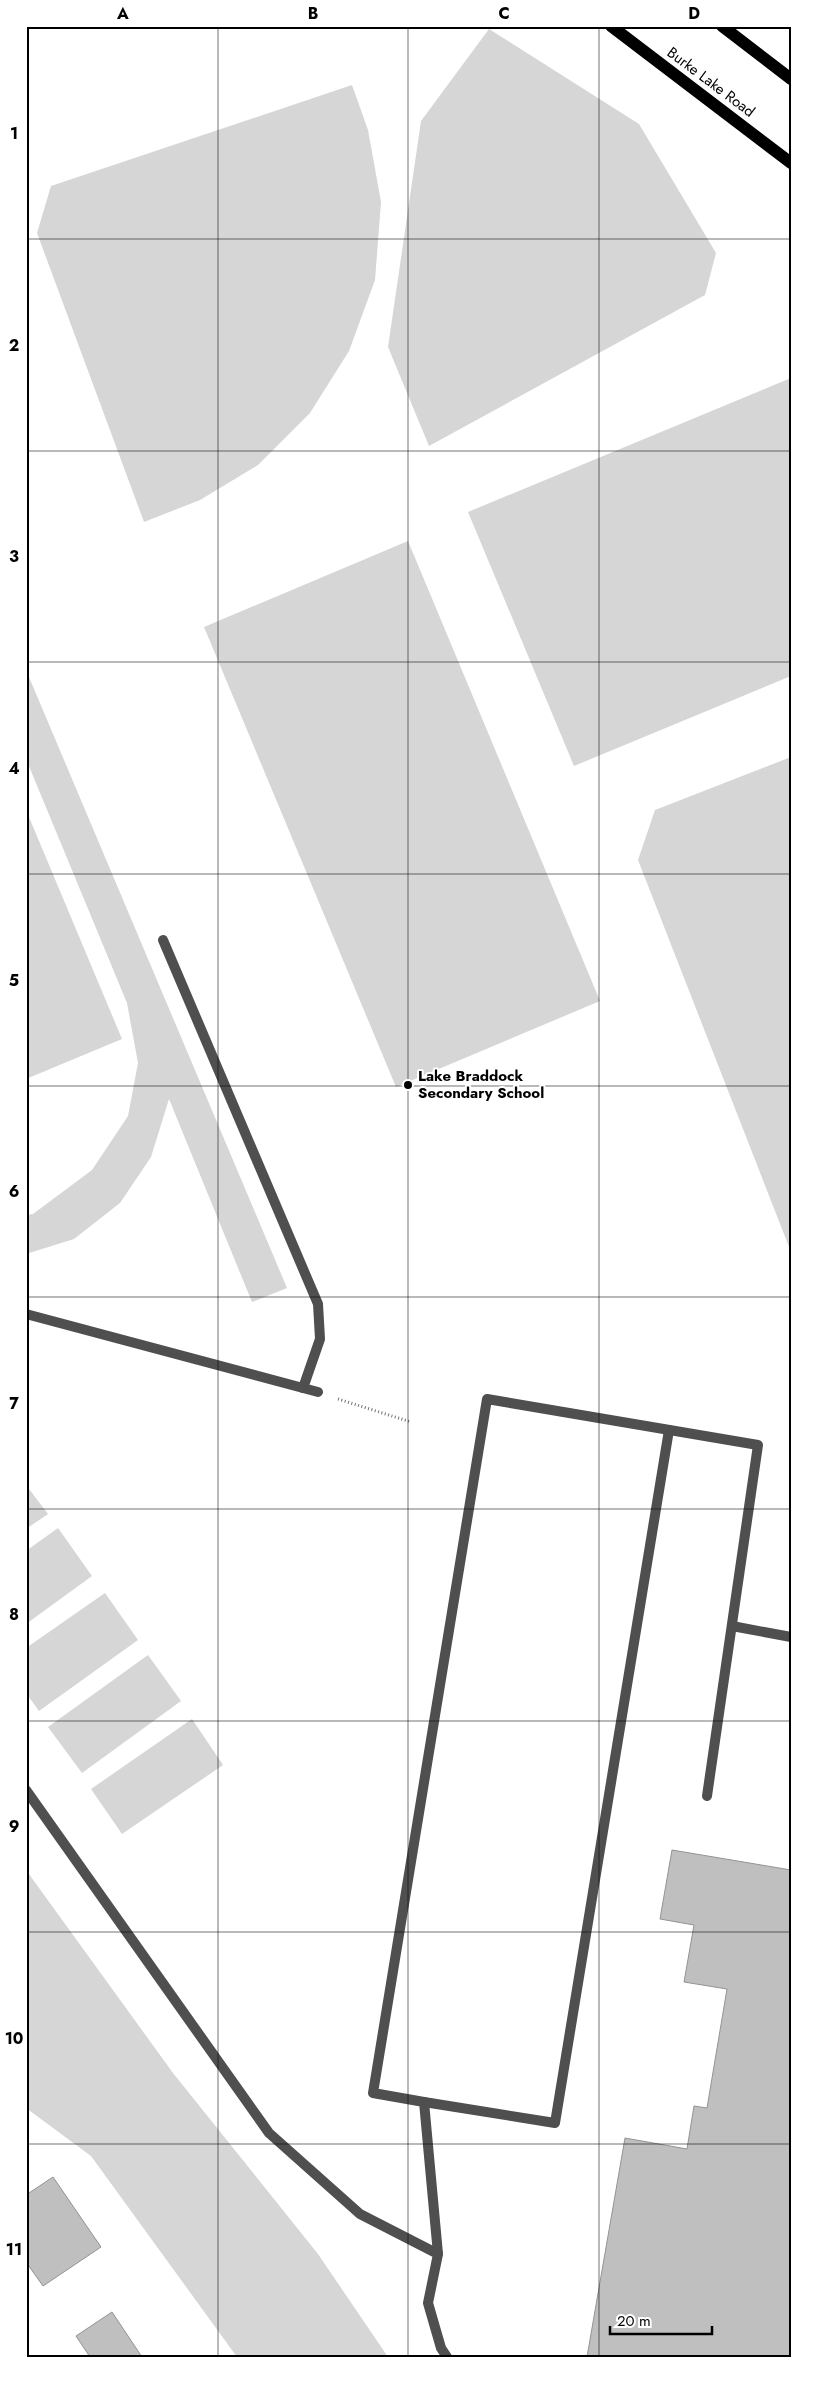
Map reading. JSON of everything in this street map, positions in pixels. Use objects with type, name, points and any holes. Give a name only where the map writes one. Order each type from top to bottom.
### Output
[{"type":"main road","name":"Burke Lake Road","points":[[611,26],[791,163]]},
{"type":"main road","points":[[722,26],[791,79]]},
{"type":"lane","points":[[162,940],[318,1304],[320,1339],[303,1388]]},
{"type":"lane","points":[[26,1314],[318,1392]]},
{"type":"lane","points":[[669,1430],[554,2123],[373,2093],[487,1399],[758,1445],[707,1796]]},
{"type":"lane","points":[[732,1626],[791,1637]]},
{"type":"lane","points":[[26,1790],[269,2133],[360,2214],[438,2254]]},
{"type":"lane","points":[[424,2102],[438,2254],[428,2303],[441,2348],[447,2357]]},
{"type":"path","points":[[318,1392],[411,1422]]},
{"type":"shaded area","points":[[489,29],[639,124],[716,253],[705,295],[429,446],[388,347],[421,121]]},
{"type":"shaded area","points":[[352,85],[368,130],[381,202],[375,280],[349,351],[310,413],[258,465],[200,500],[144,522],[37,233],[51,186]]},
{"type":"shaded area","points":[[791,378],[791,676],[574,766],[468,512]]},
{"type":"shaded area","points":[[408,541],[600,1001],[396,1087],[204,627]]},
{"type":"shaded area","points":[[26,670],[287,1288],[252,1302],[169,1099],[151,1157],[120,1203],[74,1239],[26,1254],[26,1215],[33,1214],[92,1170],[128,1116],[138,1063],[127,1003],[26,759]]},
{"type":"shaded area","points":[[791,757],[791,1252],[638,860],[655,810]]},
{"type":"shaded area","points":[[26,810],[122,1039],[26,1079]]},
{"type":"shaded area","points":[[26,1485],[48,1514],[26,1529]]},
{"type":"shaded area","points":[[58,1528],[92,1576],[26,1624],[26,1551]]},
{"type":"shaded area","points":[[105,1593],[138,1640],[39,1711],[26,1693],[26,1648]]},
{"type":"shaded area","points":[[148,1655],[181,1701],[82,1773],[48,1727]]},
{"type":"shaded area","points":[[192,1719],[223,1765],[122,1834],[91,1789]]},
{"type":"shaded area","points":[[26,1870],[173,2073],[318,2254],[388,2357],[237,2357],[91,2156],[26,2108]]},
{"type":"building","points":[[672,1850],[791,1870],[791,2357],[587,2357],[625,2138],[687,2149],[694,2106],[707,2108],[727,1989],[684,1982],[694,1925],[660,1919]]},
{"type":"building","points":[[53,2177],[101,2247],[43,2286],[26,2262],[26,2195]]},
{"type":"building","points":[[112,2312],[142,2357],[90,2357],[76,2336]]},
{"type":"place","name":"Lake Braddock Secondary School","points":[[408,1085]]}]
